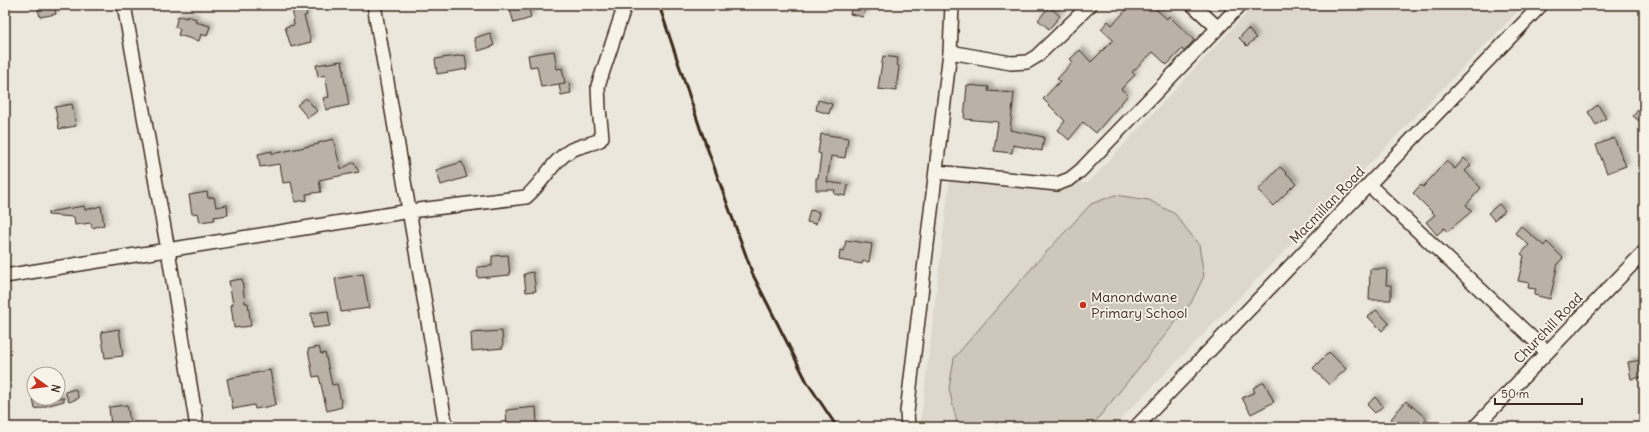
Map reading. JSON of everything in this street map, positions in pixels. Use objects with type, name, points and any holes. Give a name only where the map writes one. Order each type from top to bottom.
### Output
[{"type":"street","points":[[124,5],[168,250],[196,427]]},
{"type":"street","points":[[374,5],[446,427]]},
{"type":"street","points":[[5,276],[410,211],[526,197],[538,185],[555,163],[572,150],[600,140],[602,133],[598,109],[598,86],[625,5]]},
{"type":"street","points":[[908,427],[907,412],[950,52],[952,5]]},
{"type":"street","points":[[950,52],[1011,63],[1027,62],[1037,56],[1090,5]]},
{"type":"street","points":[[1192,5],[1218,28]]},
{"type":"street","points":[[936,172],[1057,184],[1070,179],[1080,171],[1240,5]]},
{"type":"street","name":"Macmillan Road","points":[[1136,427],[1541,5]]},
{"type":"street","points":[[1369,185],[1547,352]]},
{"type":"street","name":"Churchill Road","points":[[1475,427],[1644,252]]},
{"type":"shaded area","name":"Manondwane Primary School","points":[[1254,5],[1524,5],[1113,427],[920,427],[950,178],[1088,183]]},
{"type":"shaded area","points":[[1115,195],[1149,200],[1175,214],[1199,245],[1204,276],[1191,303],[1091,427],[962,427],[957,423],[949,389],[954,358],[1037,262],[1091,204]]},
{"type":"building","points":[[37,5],[54,5],[56,14],[40,17]]},
{"type":"building","points":[[292,5],[305,5],[307,15],[304,16],[311,42],[291,47],[285,27],[294,25]]},
{"type":"building","points":[[528,5],[531,18],[514,23],[509,7]]},
{"type":"building","points":[[852,5],[866,5],[863,17],[850,14]]},
{"type":"building","points":[[1131,5],[1151,5],[1167,19],[1169,16],[1194,40],[1184,52],[1182,49],[1167,65],[1153,52],[1132,72],[1135,75],[1121,89],[1128,95],[1096,133],[1083,122],[1069,140],[1058,130],[1065,121],[1043,99],[1060,81],[1057,79],[1073,62],[1070,59],[1080,50],[1091,62],[1113,40],[1101,29],[1108,21],[1112,25]]},
{"type":"building","points":[[1049,7],[1060,16],[1049,29],[1038,20]]},
{"type":"building","points":[[178,16],[187,18],[187,16],[196,19],[195,22],[210,26],[207,36],[201,34],[199,41],[178,35],[180,29],[175,27]]},
{"type":"building","points":[[1248,29],[1256,38],[1247,46],[1239,38]]},
{"type":"building","points":[[490,33],[494,46],[478,51],[474,38]]},
{"type":"building","points":[[554,51],[557,69],[562,68],[565,83],[541,87],[537,66],[530,67],[528,55]]},
{"type":"building","points":[[465,55],[467,69],[437,74],[435,59]]},
{"type":"building","points":[[883,56],[898,58],[897,65],[899,66],[896,91],[878,89]]},
{"type":"building","points":[[342,61],[349,105],[326,110],[323,98],[329,97],[325,75],[318,77],[316,65]]},
{"type":"building","points":[[569,83],[571,93],[561,95],[559,85]]},
{"type":"building","points":[[967,85],[989,87],[988,91],[1014,93],[1010,130],[1044,137],[1042,151],[1013,145],[1012,153],[994,151],[998,122],[964,119]]},
{"type":"building","points":[[306,98],[317,111],[308,118],[297,105]]},
{"type":"building","points":[[818,100],[832,104],[829,114],[816,110]]},
{"type":"building","points":[[72,104],[76,126],[59,129],[55,107]]},
{"type":"building","points":[[1598,105],[1606,118],[1596,125],[1588,112]]},
{"type":"building","points":[[1639,109],[1644,113],[1644,125],[1633,116]]},
{"type":"building","points":[[821,134],[848,138],[845,158],[831,156],[827,182],[848,185],[846,196],[834,194],[835,190],[816,190],[816,178],[818,178],[821,154],[818,153]]},
{"type":"building","points":[[1614,138],[1626,166],[1607,173],[1596,145]]},
{"type":"building","points":[[333,139],[341,169],[354,162],[359,172],[319,180],[321,192],[306,194],[307,200],[295,202],[291,182],[283,183],[280,164],[260,167],[258,154],[272,151],[272,154],[319,144],[318,143]]},
{"type":"building","points":[[1464,158],[1471,165],[1465,171],[1481,188],[1466,205],[1472,211],[1447,232],[1444,228],[1437,235],[1426,222],[1435,215],[1413,193],[1421,185],[1423,187],[1446,161],[1455,169]]},
{"type":"building","points":[[462,162],[467,177],[441,185],[436,170]]},
{"type":"building","points":[[1280,167],[1296,183],[1273,206],[1258,190]]},
{"type":"building","points":[[207,192],[208,198],[214,197],[216,207],[227,205],[228,215],[214,217],[215,220],[200,222],[198,213],[192,214],[189,195]]},
{"type":"building","points":[[1499,204],[1505,211],[1494,220],[1488,213]]},
{"type":"building","points":[[84,206],[85,210],[101,206],[104,225],[92,228],[91,223],[75,225],[74,217],[48,215],[48,212]]},
{"type":"building","points":[[810,210],[819,212],[816,224],[807,222]]},
{"type":"building","points":[[1521,226],[1544,246],[1547,242],[1563,258],[1558,263],[1550,299],[1534,295],[1536,289],[1528,288],[1529,283],[1518,281],[1524,256],[1521,254],[1529,245],[1515,233]]},
{"type":"building","points":[[846,240],[872,244],[869,262],[863,261],[862,264],[839,260],[840,250],[844,251]]},
{"type":"building","points":[[508,255],[510,275],[478,278],[477,267],[492,266],[492,256]]},
{"type":"building","points":[[1370,269],[1387,269],[1386,285],[1391,285],[1391,300],[1369,300]]},
{"type":"building","points":[[533,272],[536,291],[526,292],[524,274]]},
{"type":"building","points":[[363,274],[369,308],[341,312],[335,279]]},
{"type":"building","points":[[242,279],[245,303],[248,303],[251,326],[234,328],[231,305],[233,305],[229,281]]},
{"type":"building","points":[[1376,310],[1389,323],[1382,331],[1368,317]]},
{"type":"building","points":[[328,311],[330,326],[313,328],[311,313]]},
{"type":"building","points":[[119,329],[123,356],[105,358],[101,332]]},
{"type":"building","points":[[502,331],[503,348],[472,351],[471,333]]},
{"type":"building","points":[[319,347],[321,354],[325,353],[332,385],[337,384],[342,407],[327,411],[319,376],[313,377],[308,349]]},
{"type":"building","points":[[1329,352],[1346,369],[1329,385],[1313,368]]},
{"type":"building","points":[[1644,360],[1644,377],[1631,379],[1628,362]]},
{"type":"building","points":[[270,370],[276,405],[255,409],[254,405],[233,409],[227,379]]},
{"type":"building","points":[[1264,382],[1274,402],[1251,414],[1242,398],[1255,392],[1253,388]]},
{"type":"building","points":[[75,389],[79,398],[69,402],[66,392]]},
{"type":"building","points":[[1375,397],[1383,406],[1375,413],[1367,405]]},
{"type":"building","points":[[1406,401],[1427,419],[1421,427],[1401,427],[1391,419]]},
{"type":"building","points":[[127,405],[131,427],[111,427],[109,407]]},
{"type":"building","points":[[34,406],[46,406],[35,409]]},
{"type":"building","points":[[536,407],[537,424],[507,427],[506,410]]},
{"type":"railway","points":[[659,5],[700,128],[753,275],[807,382],[837,427]]},
{"type":"place","name":"Manondwane Primary School","points":[[1083,305]]}]
